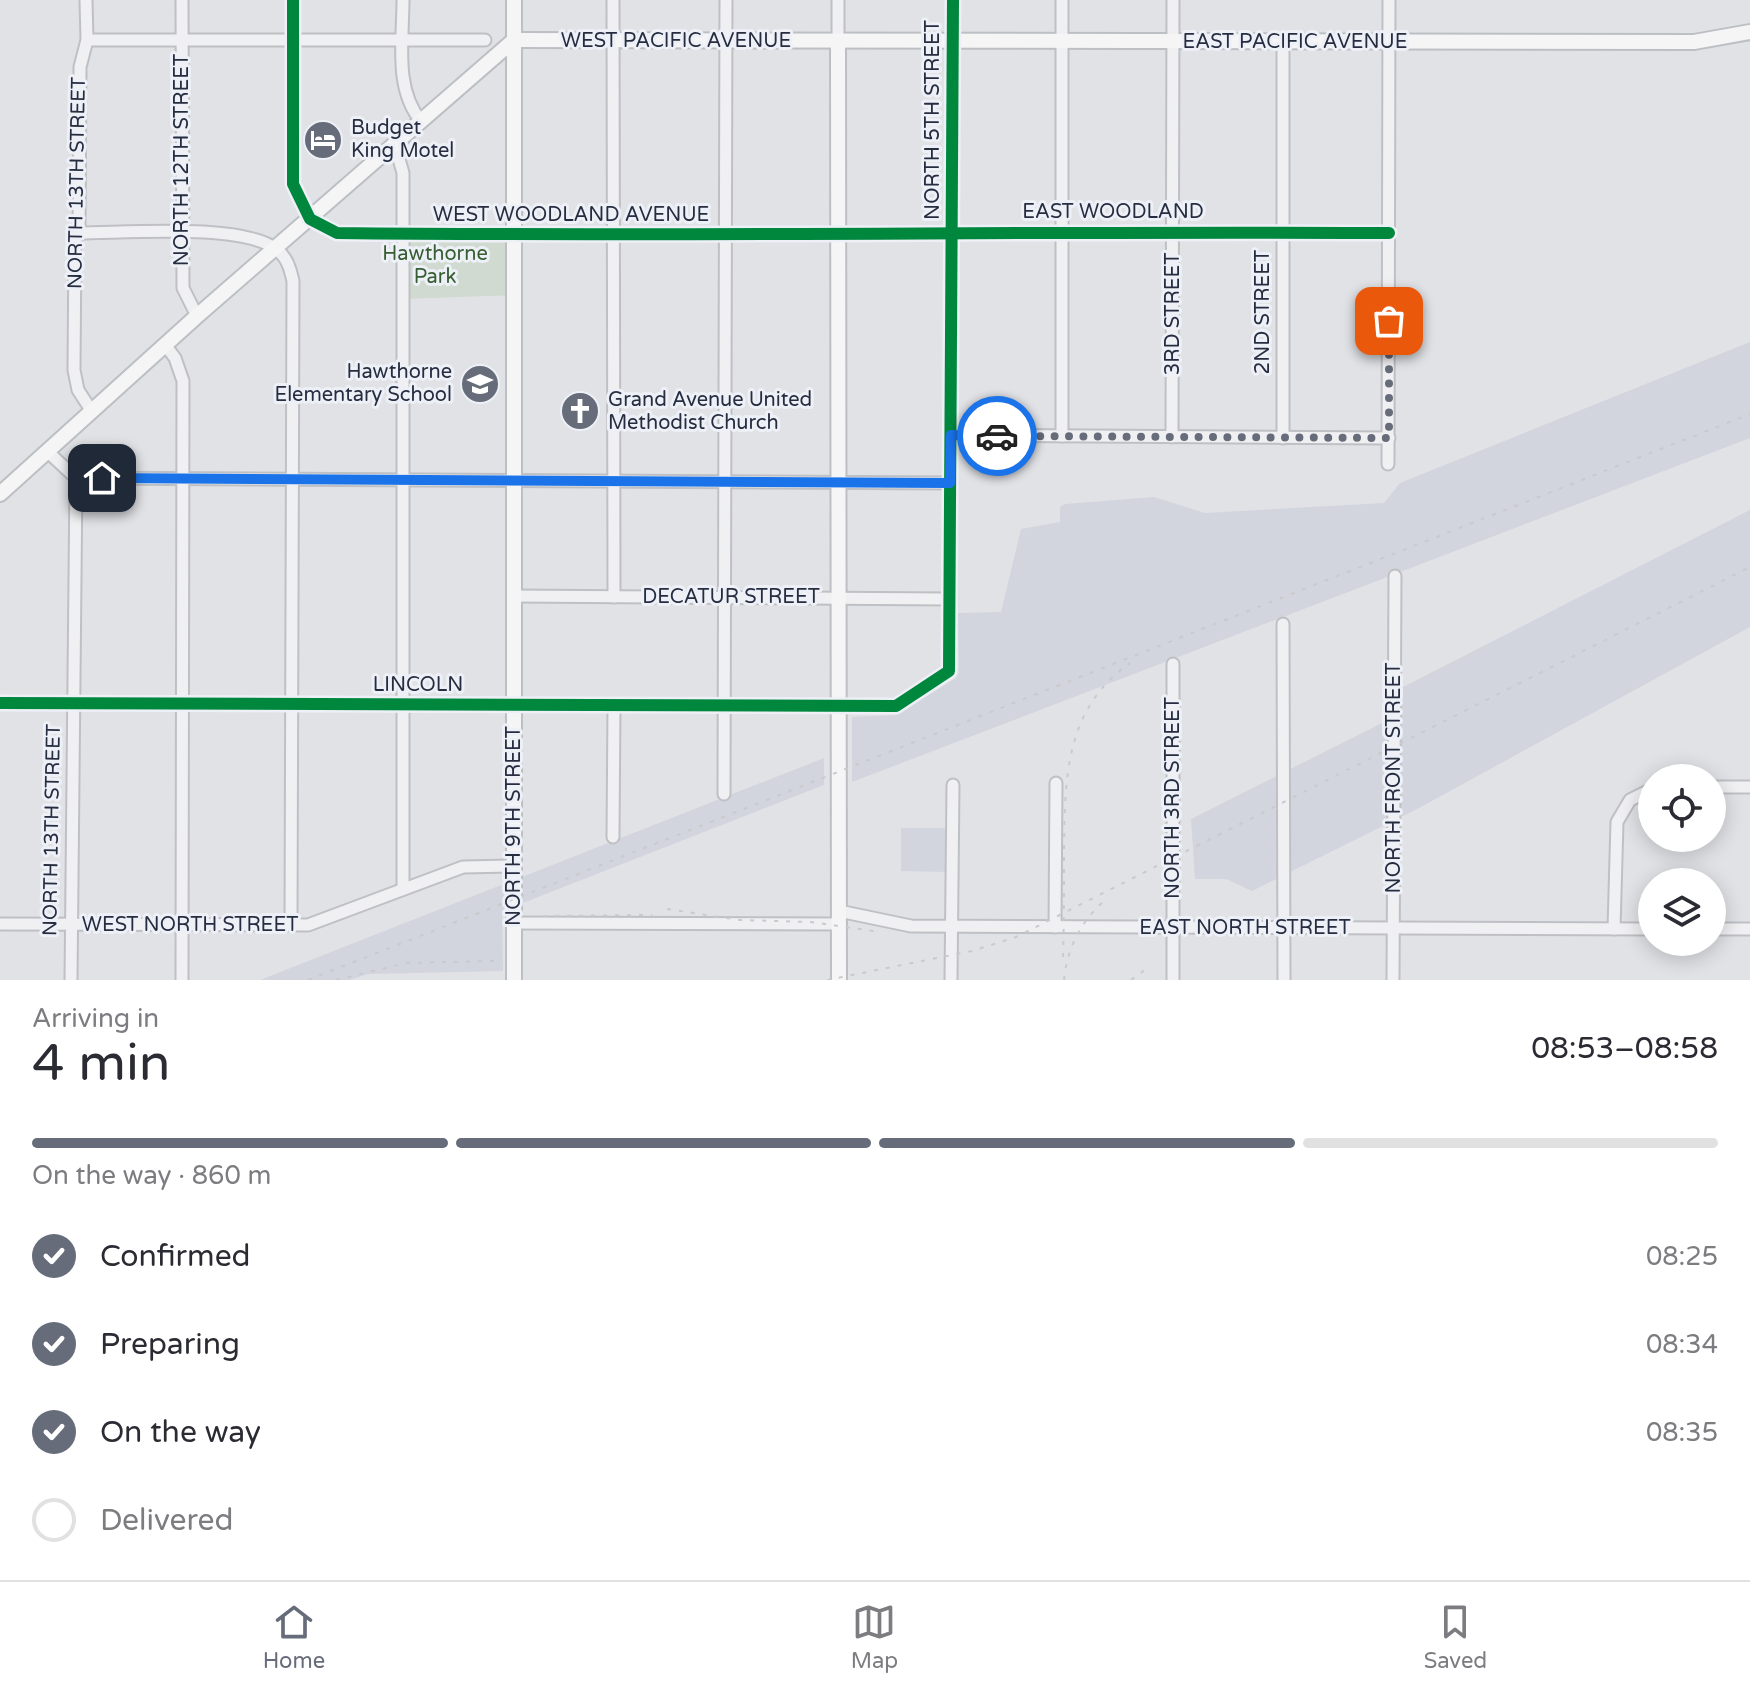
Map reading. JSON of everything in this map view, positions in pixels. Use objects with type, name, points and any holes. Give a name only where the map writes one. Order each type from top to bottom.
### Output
[{"type":"main road","name":"NORTH 9TH STREET","points":[[514,0],[514,980]]},
{"type":"main road","name":"EAST PACIFIC AVENUE","points":[[838,41],[1694,42],[1750,32]]},
{"type":"main road","name":"WEST PACIFIC AVENUE","points":[[514,40],[838,41]]},
{"type":"main road","points":[[0,494],[197,316],[514,40]]},
{"type":"main road","points":[[838,41],[836,707],[839,980]]},
{"type":"street","name":"NORTH 13TH STREET","points":[[86,0],[87,40],[80,67],[74,370],[78,390],[91,410]]},
{"type":"street","name":"NORTH 12TH STREET","points":[[182,0],[183,288],[197,316]]},
{"type":"street","points":[[293,0],[293,184],[310,219]]},
{"type":"street","points":[[403,0],[404,92],[410,107],[421,121]]},
{"type":"street","points":[[613,0],[614,597]]},
{"type":"street","points":[[724,794],[726,0]]},
{"type":"street","points":[[838,0],[838,41]]},
{"type":"street","name":"NORTH 5TH STREET","points":[[949,671],[953,0]]},
{"type":"street","points":[[1062,0],[1062,436]]},
{"type":"street","name":"3RD STREET","points":[[1172,437],[1173,0]]},
{"type":"street","points":[[1388,464],[1389,0]]},
{"type":"street","points":[[87,40],[485,40]]},
{"type":"street","name":"2ND STREET","points":[[1283,42],[1283,438]]},
{"type":"street","points":[[395,145],[403,173],[403,889]]},
{"type":"street","name":"WEST WOODLAND AVENUE","points":[[310,219],[337,233],[836,235]]},
{"type":"street","name":"EAST WOODLAND","points":[[836,235],[1061,231],[1389,233]]},
{"type":"street","points":[[79,233],[249,235],[277,249],[287,260],[293,281],[291,924]]},
{"type":"street","points":[[166,346],[175,358],[183,381],[180,704],[182,980]]},
{"type":"street","points":[[951,435],[1389,438]]},
{"type":"street","points":[[48,452],[76,478],[950,483]]},
{"type":"street","name":"NORTH 13TH STREET","points":[[71,980],[76,478]]},
{"type":"street","name":"NORTH FRONT STREET","points":[[1393,980],[1395,576]]},
{"type":"street","name":"DECATUR STREET","points":[[513,596],[950,599]]},
{"type":"street","points":[[1283,624],[1284,980]]},
{"type":"street","name":"NORTH 3RD STREET","points":[[1173,664],[1173,980]]},
{"type":"street","name":"LINCOLN","points":[[0,703],[901,705],[949,671]]},
{"type":"street","points":[[613,837],[614,706]]},
{"type":"street","points":[[1055,927],[1056,783]]},
{"type":"street","points":[[951,980],[953,785]]},
{"type":"street","points":[[1726,787],[1750,787]]},
{"type":"street","points":[[1614,929],[1617,822],[1630,800],[1638,796]]},
{"type":"street","name":"WEST NORTH STREET","points":[[0,924],[308,925],[463,867],[513,866]]},
{"type":"street","points":[[515,923],[839,918]]},
{"type":"street","name":"EAST NORTH STREET","points":[[839,918],[952,927],[1638,929]]},
{"type":"street","points":[[1726,929],[1750,929]]},
{"type":"shaded area","points":[[1750,342],[1750,438],[852,782],[852,717],[897,715],[956,678],[959,672],[958,613],[1001,612],[1021,529],[1060,522],[1060,507],[1065,504],[1154,497],[1205,513],[1384,503],[1400,483]]},
{"type":"shaded area","points":[[1750,510],[1750,627],[1419,808],[1252,891],[1226,879],[1195,879],[1191,819],[1384,722],[1403,687]]},
{"type":"shaded area","points":[[824,758],[824,785],[502,911],[503,971],[368,974],[350,980],[260,980]]},
{"type":"shaded area","points":[[901,828],[945,828],[946,872],[901,871]]},
{"type":"green space","name":"Hawthorne Park","points":[[403,234],[515,236],[515,295],[403,299]]},
{"type":"railway","points":[[308,980],[1750,414]]},
{"type":"railway","points":[[827,980],[972,951],[1016,937],[1750,567]]},
{"type":"railway","points":[[1063,957],[1066,794],[1073,745],[1093,701],[1109,681],[1130,663]]},
{"type":"railway","points":[[1064,980],[1068,956],[1077,934],[1108,898]]},
{"type":"railway","points":[[667,909],[740,920],[811,922],[880,932]]},
{"type":"railway","points":[[543,916],[652,915]]},
{"type":"railway","points":[[336,980],[406,963],[494,961]]},
{"type":"railway","points":[[1131,980],[1149,967]]},
{"type":"cycle path","points":[[293,0],[293,184],[310,219],[337,233],[1389,233]]},
{"type":"cycle path","points":[[0,703],[896,706],[949,671],[953,0]]},
{"type":"way so far","points":[[997,436],[1389,438],[1389,321]]},
{"type":"place","name":"Budget King Motel","points":[[323,140]]},
{"type":"place","name":"Hawthorne Elementary School","points":[[480,384]]},
{"type":"place","name":"Grand Avenue United Methodist Church","points":[[580,411]]},
{"type":"route","points":[[102,478],[950,483],[951,435],[997,436]]}]
